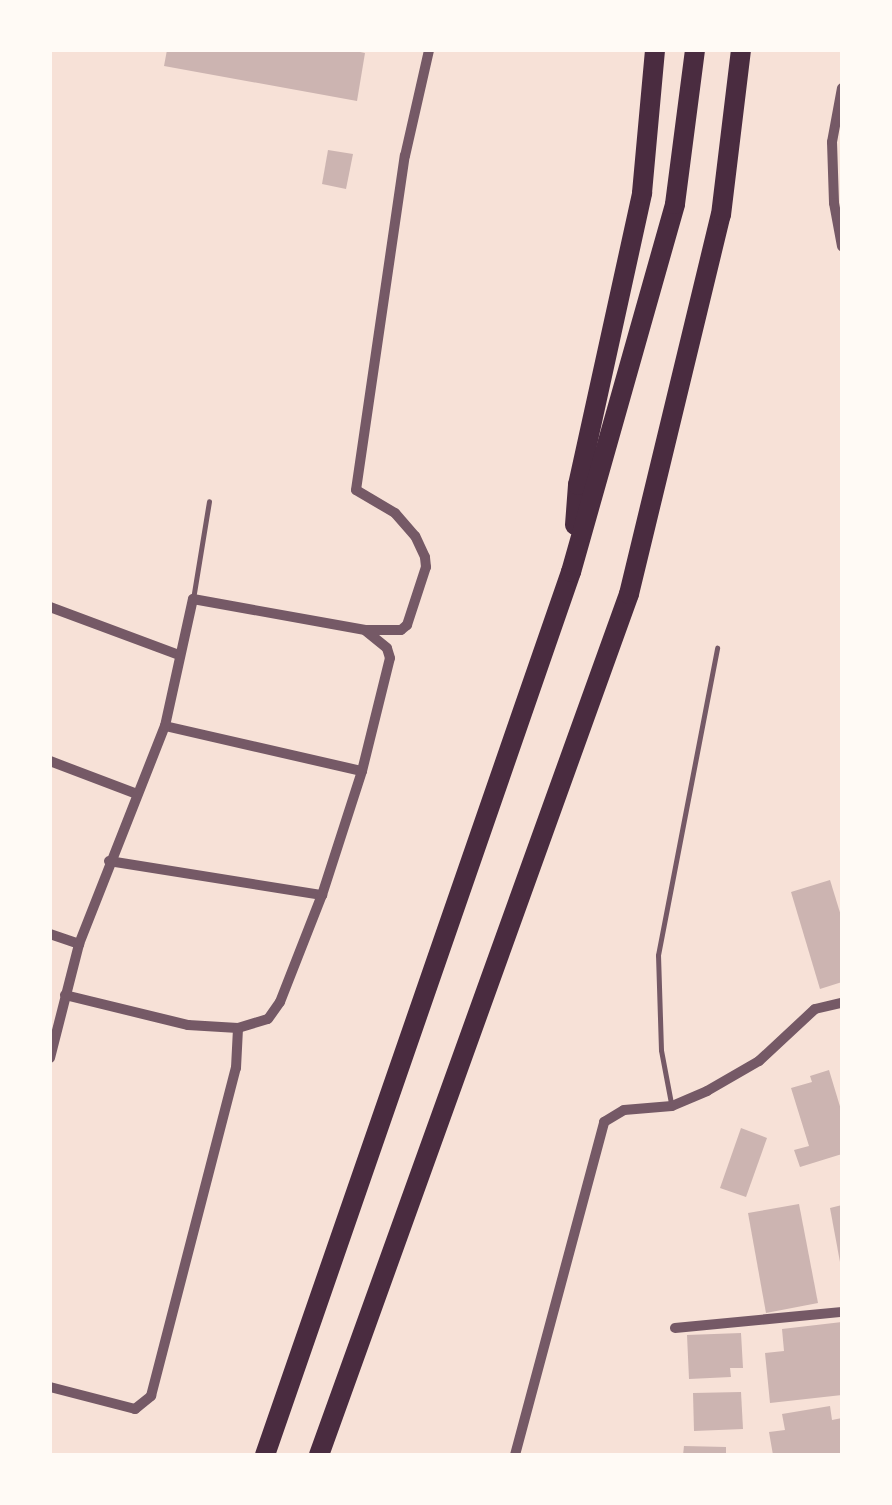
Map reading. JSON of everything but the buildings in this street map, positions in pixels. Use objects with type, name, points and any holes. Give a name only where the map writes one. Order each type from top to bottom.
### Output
[{"type":"highway","points":[[571,572],[578,486],[642,193],[655,50]]},
{"type":"highway","points":[[265,1455],[571,572],[675,204],[695,50]]},
{"type":"highway","points":[[319,1455],[629,594],[721,215],[741,50]]},
{"type":"street","points":[[50,1058],[79,944],[165,726],[192,599],[365,630],[404,628],[426,567],[412,531],[396,513],[365,500],[356,487],[405,156],[429,50]]},
{"type":"street","points":[[842,88],[832,142],[834,202],[842,246]]},
{"type":"street","points":[[50,607],[179,655]]},
{"type":"street","points":[[65,995],[188,1025],[238,1028],[268,1019],[280,1002],[322,896],[362,771],[390,658],[387,648],[365,630]]},
{"type":"street","points":[[165,726],[362,771]]},
{"type":"street","points":[[50,761],[136,794]]},
{"type":"street","points":[[109,861],[322,896]]},
{"type":"street","points":[[50,934],[79,944]]},
{"type":"street","points":[[515,1455],[604,1122],[624,1110],[672,1106],[758,1061],[815,1009],[842,1002]]},
{"type":"street","points":[[50,1387],[135,1409],[151,1396],[236,1068],[238,1028]]},
{"type":"street","points":[[675,1328],[842,1312]]},
{"type":"lane","points":[[192,599],[209,501]]},
{"type":"lane","points":[[672,1106],[661,1050],[658,955],[717,648]]}]
